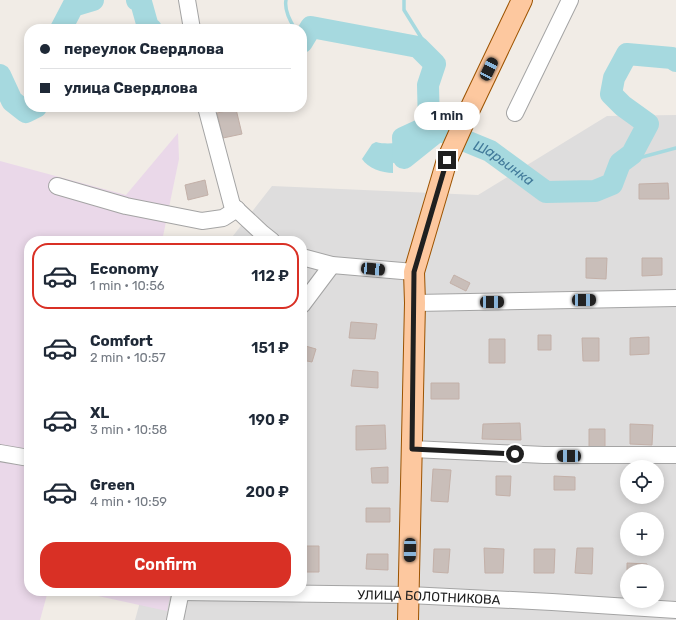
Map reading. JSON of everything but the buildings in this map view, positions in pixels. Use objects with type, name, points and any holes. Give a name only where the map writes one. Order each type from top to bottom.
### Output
[{"type":"main road","points":[[408,620],[415,303],[414,272],[447,160],[469,110],[522,0]]},
{"type":"street","points":[[187,0],[191,24]]},
{"type":"street","points":[[515,113],[570,0]]},
{"type":"street","points":[[207,112],[232,205],[266,236]]},
{"type":"street","points":[[57,186],[126,206],[202,221],[223,218],[236,209]]},
{"type":"street","points":[[307,258],[332,265],[414,272]]},
{"type":"street","points":[[307,298],[332,265]]},
{"type":"street","points":[[415,303],[676,298]]},
{"type":"street","points":[[412,449],[544,455],[676,455]]},
{"type":"street","points":[[0,453],[24,457]]},
{"type":"street","name":"УЛИЦА БОЛОТНИКОВА","points":[[307,594],[409,595],[676,610]]},
{"type":"street","points":[[175,620],[180,596]]},
{"type":"shaded area","points":[[676,115],[676,620],[135,620],[142,596],[307,596],[307,236],[233,236],[272,186],[478,195],[607,116]]},
{"type":"shaded area","points":[[178,133],[179,159],[163,236],[24,236],[24,596],[47,596],[40,620],[0,620],[0,161],[126,195]]},
{"type":"shaded area","points":[[98,596],[170,596],[167,611]]},
{"type":"water","points":[[376,142],[407,144],[408,152],[402,161],[393,163],[393,173],[376,169],[368,165],[362,159],[372,144]]},
{"type":"waterway","name":"Шарьинка","points":[[64,24],[73,6],[93,0]]},
{"type":"waterway","name":"Шарьинка","points":[[137,0],[141,2],[147,24]]},
{"type":"waterway","points":[[286,0],[287,11],[292,24]]},
{"type":"waterway","points":[[404,0],[404,10],[432,55],[435,64]]},
{"type":"waterway","name":"Шарьинка","points":[[307,34],[311,27],[418,47],[435,64],[428,85],[429,126],[403,138],[404,158],[439,130],[490,151],[546,192],[595,191],[612,184],[620,163],[632,154],[648,124],[623,106],[611,94],[614,78],[627,54],[672,58],[676,61]]},
{"type":"waterway","name":"Шарьинка","points":[[0,75],[12,101],[24,110]]},
{"type":"waterway","points":[[620,163],[676,148]]},
{"type":"route","points":[[447,160],[414,272],[415,303],[412,449],[515,454]]}]
